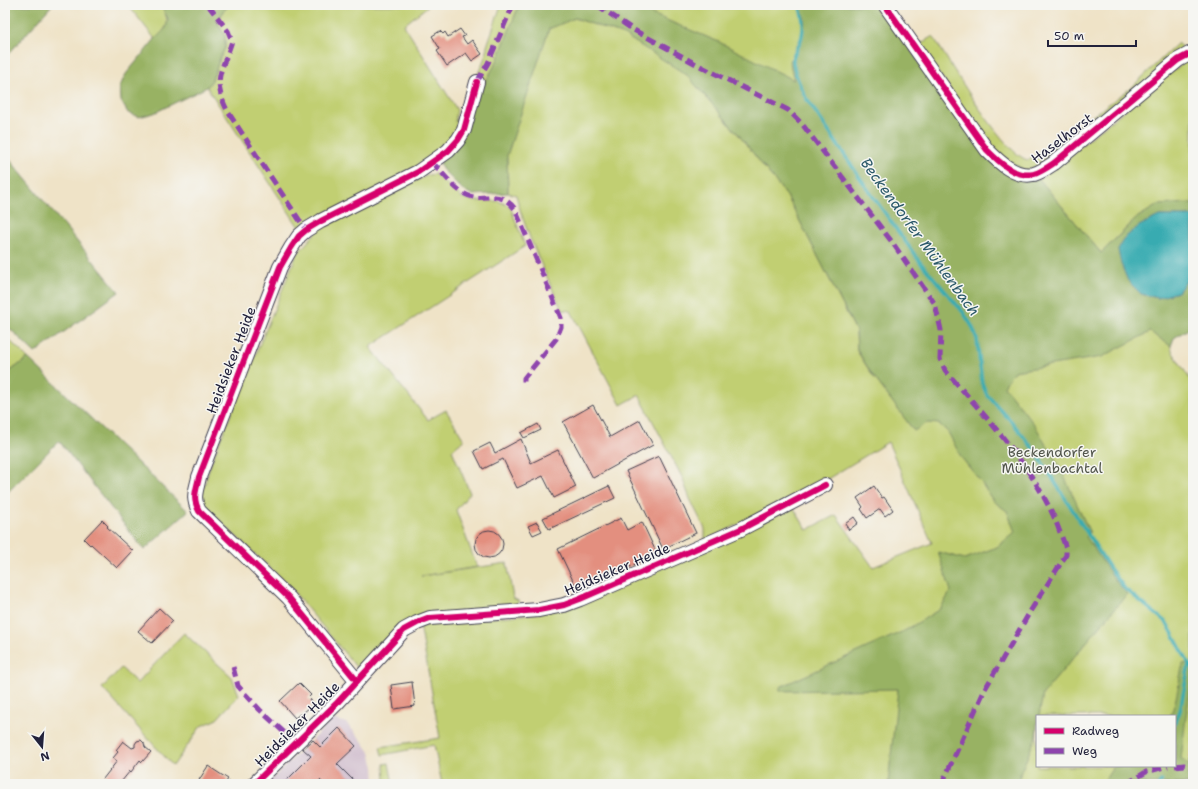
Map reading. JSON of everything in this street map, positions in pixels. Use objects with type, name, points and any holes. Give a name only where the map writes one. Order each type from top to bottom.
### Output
[{"type":"street","name":"Haselhorst","points":[[885,5],[987,150],[1014,172],[1020,174],[1034,174],[1054,163],[1178,60],[1193,52]]},
{"type":"street","name":"Heidsieker Heide","points":[[357,681],[288,598],[199,511],[194,502],[195,495],[202,470],[280,267],[291,248],[306,230],[418,172],[448,151],[458,140],[464,130],[477,82]]},
{"type":"street","name":"Heidsieker Heide","points":[[254,784],[357,681],[404,630],[417,623],[430,618],[539,610],[564,605],[741,530],[824,485]]},
{"type":"shaded area","points":[[332,720],[346,723],[360,738],[370,752],[374,767],[375,784],[267,784]]},
{"type":"green space","points":[[5,5],[52,5],[5,58]]},
{"type":"green space","points":[[128,5],[161,5],[167,20],[166,27],[155,39]]},
{"type":"green space","points":[[161,5],[230,5],[223,11],[218,24],[225,36],[225,48],[212,80],[207,87],[154,113],[139,117],[128,113],[121,101],[120,86],[126,74],[166,28],[168,19]]},
{"type":"green space","points":[[230,5],[429,5],[404,25],[457,110],[455,122],[462,112],[485,57],[487,46],[501,5],[579,5],[575,18],[624,35],[686,73],[675,61],[590,5],[871,5],[899,46],[1094,259],[1166,205],[1138,217],[1101,253],[1039,179],[1193,55],[1193,205],[1188,203],[1193,216],[1193,323],[1169,340],[1172,351],[1193,384],[1193,784],[442,784],[434,745],[382,755],[380,747],[440,738],[420,625],[540,613],[793,507],[807,530],[836,515],[873,567],[932,543],[888,442],[816,486],[705,541],[705,529],[690,499],[682,477],[639,395],[621,405],[571,311],[562,310],[530,239],[516,195],[508,193],[507,159],[452,154],[443,144],[438,151],[409,175],[300,229],[207,87],[212,80],[225,48],[225,36],[218,24],[223,11]],"holes":[[[700,90],[796,198],[913,429],[871,373],[857,351],[856,331],[787,196],[738,134]]]},
{"type":"green space","name":"Beckendorfer Mühlenbachtal","points":[[519,5],[626,5],[640,9],[719,42],[794,80],[790,61],[801,37],[805,20],[800,5],[879,5],[973,139],[1039,179],[1101,253],[1138,217],[1158,205],[1188,203],[1193,205],[1193,216],[1159,216],[1141,294],[1158,298],[1178,292],[1187,280],[1193,265],[1193,326],[1174,338],[1171,346],[1150,332],[1102,357],[1014,371],[1004,386],[1034,424],[1060,467],[1090,533],[1086,537],[1116,581],[1127,594],[1043,694],[1039,715],[1036,715],[1035,739],[1020,774],[1021,784],[888,784],[898,689],[780,691],[780,687],[906,630],[940,609],[951,591],[938,552],[965,559],[997,547],[1015,532],[1007,511],[993,501],[981,482],[961,457],[948,432],[939,424],[927,423],[914,431],[871,373],[857,350],[856,331],[787,196],[738,134],[687,75],[624,35],[575,18],[549,29],[507,156],[508,193],[473,195],[463,190],[442,169],[440,163],[497,61]]},
{"type":"green space","points":[[933,36],[977,105],[1005,142],[1018,154],[1028,160],[1076,128],[1132,87],[1178,43],[1186,50],[1045,166],[1025,171],[996,153],[918,45]]},
{"type":"green space","points":[[5,154],[119,292],[35,353],[5,324]]},
{"type":"green space","points":[[435,174],[461,197],[474,201],[498,201],[510,206],[525,246],[370,347],[428,420],[446,410],[464,440],[452,450],[470,493],[456,510],[477,567],[421,576],[507,563],[513,598],[520,602],[511,608],[399,628],[357,668],[289,586],[206,508],[202,493],[212,460],[297,254],[319,229],[428,175]]},
{"type":"green space","points":[[5,336],[28,358],[5,375]]},
{"type":"green space","points":[[28,358],[188,511],[144,550],[59,441],[5,495],[5,375]]},
{"type":"green space","points":[[184,633],[232,677],[239,695],[216,720],[201,726],[173,766],[102,688],[121,668],[137,683]]},
{"type":"green space","points":[[1193,662],[1193,677],[1186,716],[1181,759],[1193,767],[1193,784],[1102,784],[1113,767],[1176,767],[1176,715],[1170,715],[1173,710],[1183,664]]},
{"type":"green space","points":[[389,763],[393,784],[385,784],[384,764]]},
{"type":"water","points":[[1159,216],[1193,216],[1193,265],[1187,280],[1178,292],[1158,298],[1141,294],[1128,281],[1121,264],[1118,250],[1123,239],[1139,226]]},
{"type":"building","points":[[460,29],[465,36],[462,37],[467,44],[472,40],[482,54],[472,61],[466,53],[447,66],[437,51],[440,49],[432,36],[440,31],[443,34],[445,32],[448,37]]},
{"type":"building","points":[[593,405],[610,437],[640,420],[653,445],[593,478],[563,422]]},
{"type":"building","points":[[538,424],[541,430],[524,438],[521,433]]},
{"type":"building","points":[[521,439],[531,463],[558,450],[576,487],[554,498],[543,476],[517,488],[503,459],[483,469],[474,451],[490,443],[495,453]]},
{"type":"building","points":[[659,456],[696,533],[663,549],[626,471]]},
{"type":"building","points":[[609,486],[615,498],[549,529],[543,518]]},
{"type":"building","points":[[874,486],[893,510],[885,516],[880,509],[867,518],[861,509],[863,507],[857,498]]},
{"type":"building","points":[[854,517],[858,523],[849,530],[845,524]]},
{"type":"building","points":[[621,518],[627,530],[642,522],[657,554],[578,591],[558,549]]},
{"type":"building","points":[[102,520],[108,526],[107,527],[133,551],[117,568],[84,539]]},
{"type":"building","points":[[537,522],[542,531],[533,535],[528,526]]},
{"type":"building","points":[[489,530],[499,534],[503,544],[499,554],[489,558],[479,554],[475,544],[479,534]]},
{"type":"building","points":[[159,608],[173,621],[152,643],[138,631]]},
{"type":"building","points":[[412,682],[415,706],[394,709],[391,685]]},
{"type":"building","points":[[299,683],[311,695],[308,698],[313,704],[301,715],[300,714],[295,718],[280,701]]},
{"type":"building","points":[[339,728],[356,746],[337,764],[357,784],[324,784],[320,780],[317,784],[287,784],[285,782],[311,756],[303,749],[313,740],[320,747]]},
{"type":"building","points":[[141,740],[145,747],[151,752],[142,762],[140,760],[131,772],[130,771],[121,782],[122,784],[99,784],[117,761],[113,758],[118,752],[116,750],[123,741],[132,748],[135,747],[137,741]]},
{"type":"building","points":[[1192,743],[1193,758],[1189,758]]},
{"type":"building","points":[[208,766],[228,779],[225,784],[205,784],[199,780]]},
{"type":"waterway","name":"Beckendorfer Mühlenbach","points":[[799,5],[803,20],[803,30],[793,63],[806,98],[869,191],[920,262],[963,312],[972,326],[977,339],[982,383],[987,395],[1012,422],[1035,451],[1109,567],[1125,589],[1167,623],[1189,664],[1193,668]]},
{"type":"waterway","points":[[1176,721],[1180,711],[1189,664]]},
{"type":"marked path","points":[[208,5],[228,31],[232,41],[220,76],[219,83],[223,101],[228,112],[306,230]]},
{"type":"marked path","points":[[477,82],[488,63],[513,5]]},
{"type":"marked path","points":[[597,5],[632,29],[698,65],[788,110],[802,124],[892,242],[935,304],[941,330],[940,359],[945,370],[1013,450],[1037,485],[1052,514],[1066,548],[1066,555],[1031,610],[985,689],[942,784]]},
{"type":"marked path","points":[[432,162],[451,183],[463,193],[477,197],[502,198],[515,209],[561,318],[561,327],[556,339],[524,378],[524,386]]},
{"type":"marked path","points":[[233,667],[238,686],[260,710],[288,736],[275,749]]},
{"type":"marked path","points":[[1176,766],[1184,765],[1193,767]]},
{"type":"marked path","points":[[1126,784],[1146,772],[1164,767]]},
{"type":"cycle path","points":[[885,5],[987,150],[1008,168],[1020,174],[1034,174],[1042,171],[1054,163],[1178,60],[1193,52]]},
{"type":"cycle path","points":[[357,681],[289,598],[199,511],[195,498],[196,491],[199,477],[280,267],[299,236],[321,221],[418,172],[448,151],[458,140],[464,130],[477,82]]},
{"type":"cycle path","points":[[254,784],[336,704],[404,630],[417,623],[430,618],[539,610],[564,605],[741,529],[825,485]]}]
